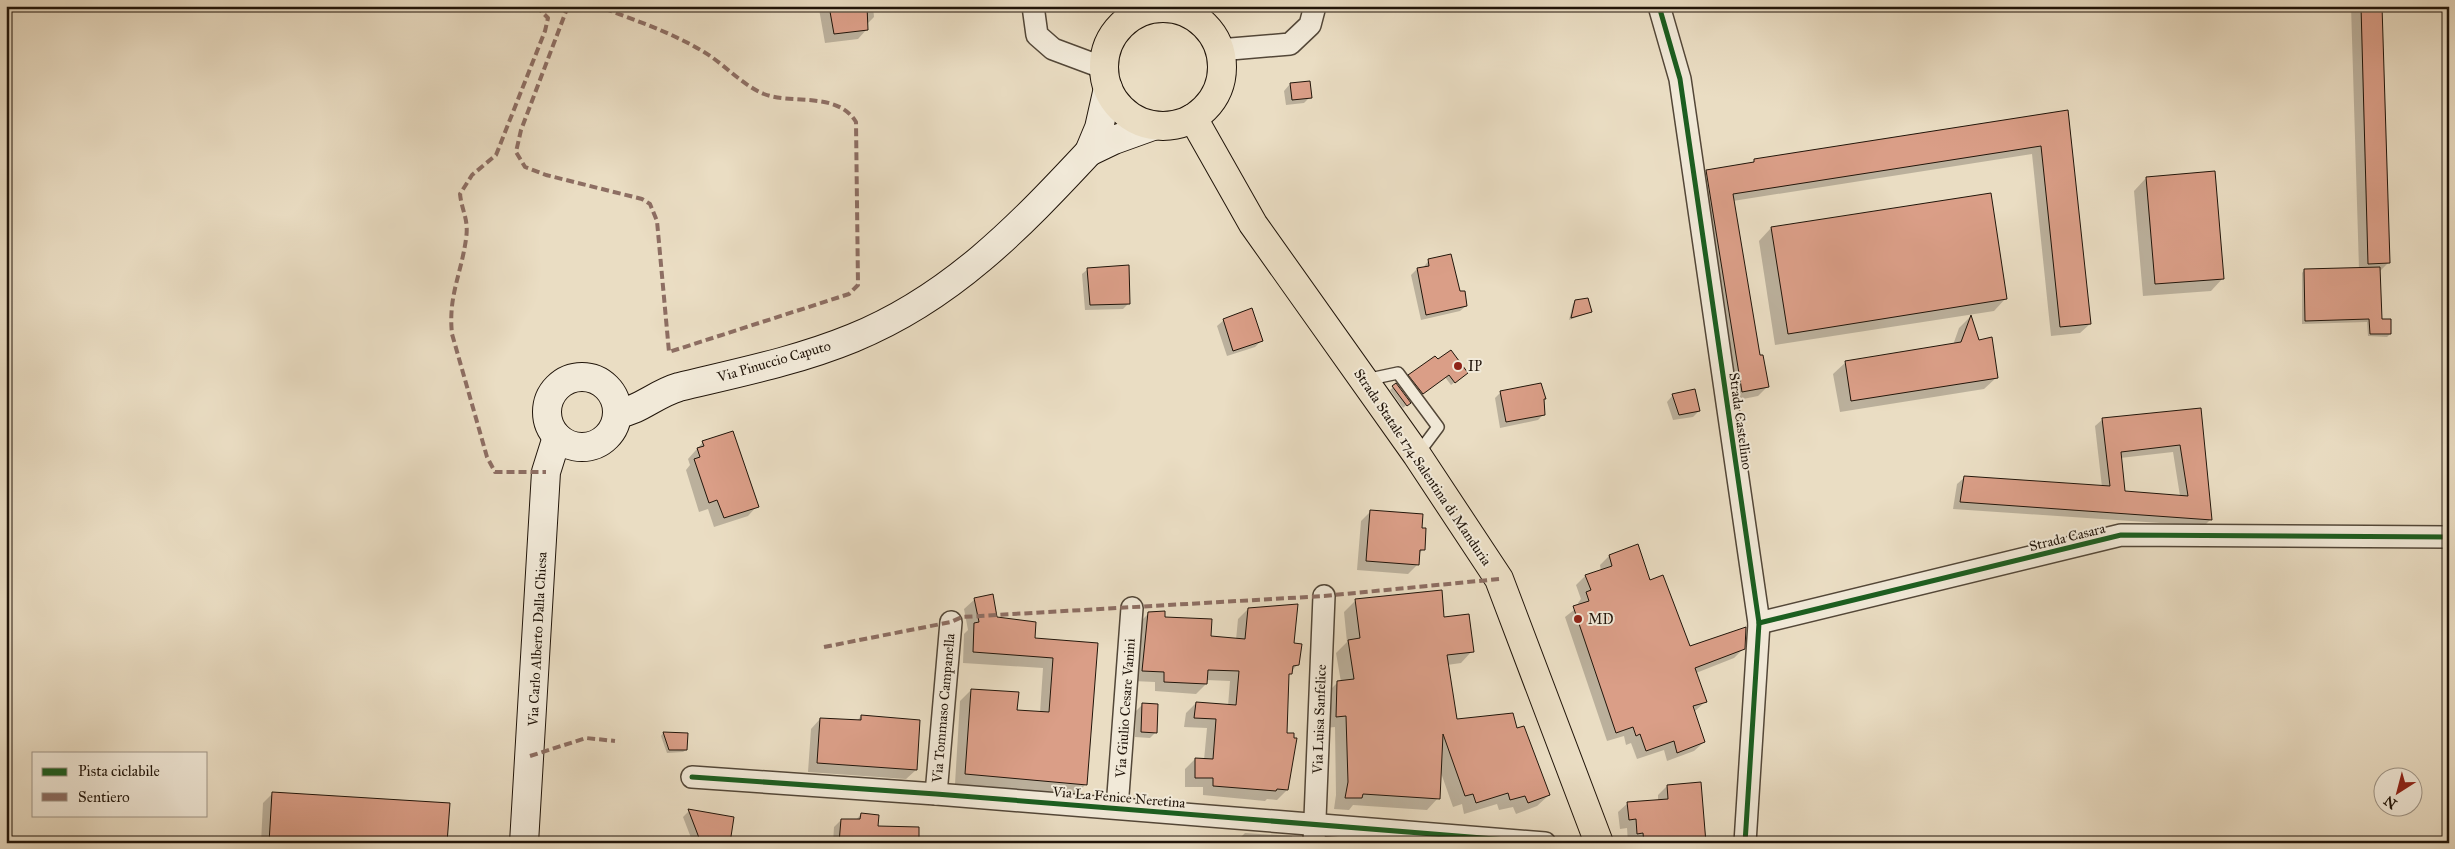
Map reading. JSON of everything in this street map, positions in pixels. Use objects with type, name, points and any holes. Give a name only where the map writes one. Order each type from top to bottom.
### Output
[{"type":"main road","points":[[1169,8],[1186,12],[1212,34],[1220,50],[1222,69],[1218,89],[1208,106],[1193,118],[1174,126],[1153,126],[1134,119],[1118,106],[1106,78],[1105,52],[1112,37],[1133,10],[1169,8]]},
{"type":"main road","name":"Strada Statale 174 Salentina di Manduria","points":[[1193,118],[1253,224],[1417,456],[1499,579],[1599,843]]},
{"type":"street","points":[[1033,6],[1037,35],[1053,49],[1106,78],[1099,128],[1089,152]]},
{"type":"street","points":[[1220,50],[1290,44],[1310,25],[1315,6]]},
{"type":"street","name":"Strada Castellino","points":[[1659,6],[1680,79],[1759,623],[1745,843]]},
{"type":"street","points":[[1089,152],[1114,140],[1153,126]]},
{"type":"street","name":"Via Pinuccio Caputo","points":[[614,403],[630,412],[662,392],[797,358],[854,337],[903,314],[955,280],[982,259],[1026,220],[1089,152]]},
{"type":"street","points":[[587,378],[603,384],[614,403],[615,426],[600,443],[589,447],[577,447],[566,444],[557,437],[549,422],[548,404],[552,394],[560,385],[570,379],[587,378]]},
{"type":"street","name":"Via Carlo Alberto Dalla Chiesa","points":[[524,843],[546,472],[557,437]]},
{"type":"street","name":"Strada Casara","points":[[1759,623],[2121,535],[2449,537]]},
{"type":"street","name":"Via Luisa Sanfelice","points":[[1314,833],[1324,596]]},
{"type":"street","name":"Via Giulio Cesare Vanini","points":[[1117,808],[1132,608]]},
{"type":"street","name":"Via Tommaso Campanella","points":[[936,794],[951,622]]},
{"type":"street","name":"Via La Fenice Neretina","points":[[692,777],[1117,808],[1314,833],[1545,843]]},
{"type":"building","points":[[829,6],[867,6],[868,30],[834,34]]},
{"type":"building","points":[[2361,6],[2382,6],[2390,263],[2368,264]]},
{"type":"building","points":[[1310,81],[1312,98],[1292,100],[1290,83]]},
{"type":"building","points":[[2068,110],[2091,324],[2060,327],[2041,146],[1733,194],[1760,355],[1763,355],[1769,387],[1742,392],[1706,170],[1754,162],[1754,159]]},
{"type":"building","points":[[2215,171],[2224,279],[2155,284],[2146,177]]},
{"type":"building","points":[[1991,193],[2007,299],[1788,334],[1771,227]]},
{"type":"building","points":[[1451,254],[1460,291],[1465,291],[1467,306],[1426,315],[1417,268],[1429,266],[1428,259]]},
{"type":"building","points":[[1129,265],[1130,304],[1090,305],[1087,268]]},
{"type":"building","points":[[2380,267],[2382,319],[2391,319],[2391,334],[2370,334],[2369,319],[2305,321],[2304,269]]},
{"type":"building","points":[[1588,298],[1592,312],[1571,318],[1575,300]]},
{"type":"building","points":[[1252,308],[1263,341],[1233,351],[1223,319]]},
{"type":"building","points":[[1971,315],[1979,340],[1992,337],[1998,378],[1851,401],[1845,361],[1961,342]]},
{"type":"building","points":[[1451,350],[1468,373],[1455,383],[1449,375],[1423,394],[1408,375],[1435,356],[1438,359]]},
{"type":"building","points":[[1396,383],[1411,403],[1407,406],[1392,386]]},
{"type":"building","points":[[1541,383],[1546,399],[1544,399],[1545,415],[1506,422],[1500,391]]},
{"type":"building","points":[[1695,389],[1700,411],[1679,415],[1672,394]]},
{"type":"building","points":[[2201,408],[2212,520],[1960,502],[1964,476],[2110,486],[2102,418]],"holes":[[[2180,445],[2188,496],[2125,491],[2121,452]]]},
{"type":"building","points":[[733,431],[759,507],[724,518],[717,500],[709,503],[694,459],[700,457],[697,448],[704,446],[702,441]]},
{"type":"building","points":[[1370,510],[1423,514],[1422,528],[1426,528],[1425,550],[1420,550],[1419,565],[1366,561]]},
{"type":"building","points":[[1638,544],[1650,580],[1663,575],[1690,646],[1746,627],[1745,649],[1695,668],[1707,702],[1693,706],[1705,742],[1677,753],[1674,741],[1646,751],[1640,734],[1636,736],[1633,727],[1616,733],[1573,606],[1589,601],[1586,592],[1591,590],[1585,575],[1612,566],[1609,555]]},
{"type":"building","points":[[1442,590],[1444,617],[1469,614],[1474,652],[1447,655],[1457,719],[1513,713],[1517,728],[1524,726],[1550,795],[1528,803],[1525,796],[1510,800],[1508,793],[1476,803],[1473,794],[1465,796],[1443,734],[1440,799],[1363,794],[1362,798],[1345,798],[1348,782],[1346,716],[1336,717],[1337,681],[1354,679],[1348,640],[1360,638],[1355,599]]},
{"type":"building","points":[[993,594],[997,617],[1036,622],[1035,638],[1098,643],[1087,785],[965,774],[971,689],[1019,692],[1017,710],[1049,712],[1053,658],[973,652],[974,623],[979,622],[974,598]]},
{"type":"building","points":[[1298,604],[1294,643],[1302,644],[1299,665],[1293,666],[1292,674],[1289,674],[1287,733],[1294,733],[1294,738],[1297,738],[1288,790],[1277,789],[1276,791],[1213,786],[1213,778],[1195,778],[1195,758],[1213,759],[1216,719],[1194,718],[1196,702],[1236,705],[1239,671],[1208,670],[1207,684],[1164,682],[1164,672],[1142,671],[1148,612],[1165,611],[1165,617],[1212,619],[1211,636],[1245,639],[1248,608]]},
{"type":"building","points":[[1142,703],[1158,704],[1157,733],[1141,732]]},
{"type":"building","points":[[861,715],[920,720],[917,770],[817,763],[820,718],[861,720]]},
{"type":"building","points":[[663,732],[688,733],[687,750],[669,750]]},
{"type":"building","points":[[1701,782],[1706,843],[1644,843],[1643,833],[1637,834],[1636,819],[1629,820],[1627,802],[1668,799],[1667,785]]},
{"type":"building","points":[[272,792],[450,803],[447,843],[269,843]]},
{"type":"building","points":[[688,809],[734,817],[730,843],[701,843]]},
{"type":"building","points":[[861,813],[879,815],[878,826],[919,827],[919,843],[839,843],[841,819],[860,819]]},
{"type":"marked path","points":[[536,6],[548,18],[545,31],[496,155],[472,175],[460,194],[467,232],[453,297],[451,320],[452,334],[487,457],[495,472],[546,472]]},
{"type":"marked path","points":[[568,6],[521,130],[516,152],[525,167],[546,175],[642,199],[650,204],[657,221],[669,352],[849,294],[858,285],[856,122],[848,112],[826,102],[788,99],[764,94],[748,85],[711,57],[679,38],[598,6]]},
{"type":"marked path","points":[[824,647],[951,622],[962,617],[1324,596],[1499,579]]},
{"type":"marked path","points":[[530,756],[586,738],[615,741]]},
{"type":"cycle path","points":[[1659,6],[1680,79],[1759,623],[1745,843]]},
{"type":"cycle path","points":[[1759,623],[2121,535],[2449,537]]},
{"type":"cycle path","points":[[692,777],[936,794],[1545,843]]},
{"type":"place","name":"IP","points":[[1458,366]]},
{"type":"place","name":"MD","points":[[1578,619]]}]
